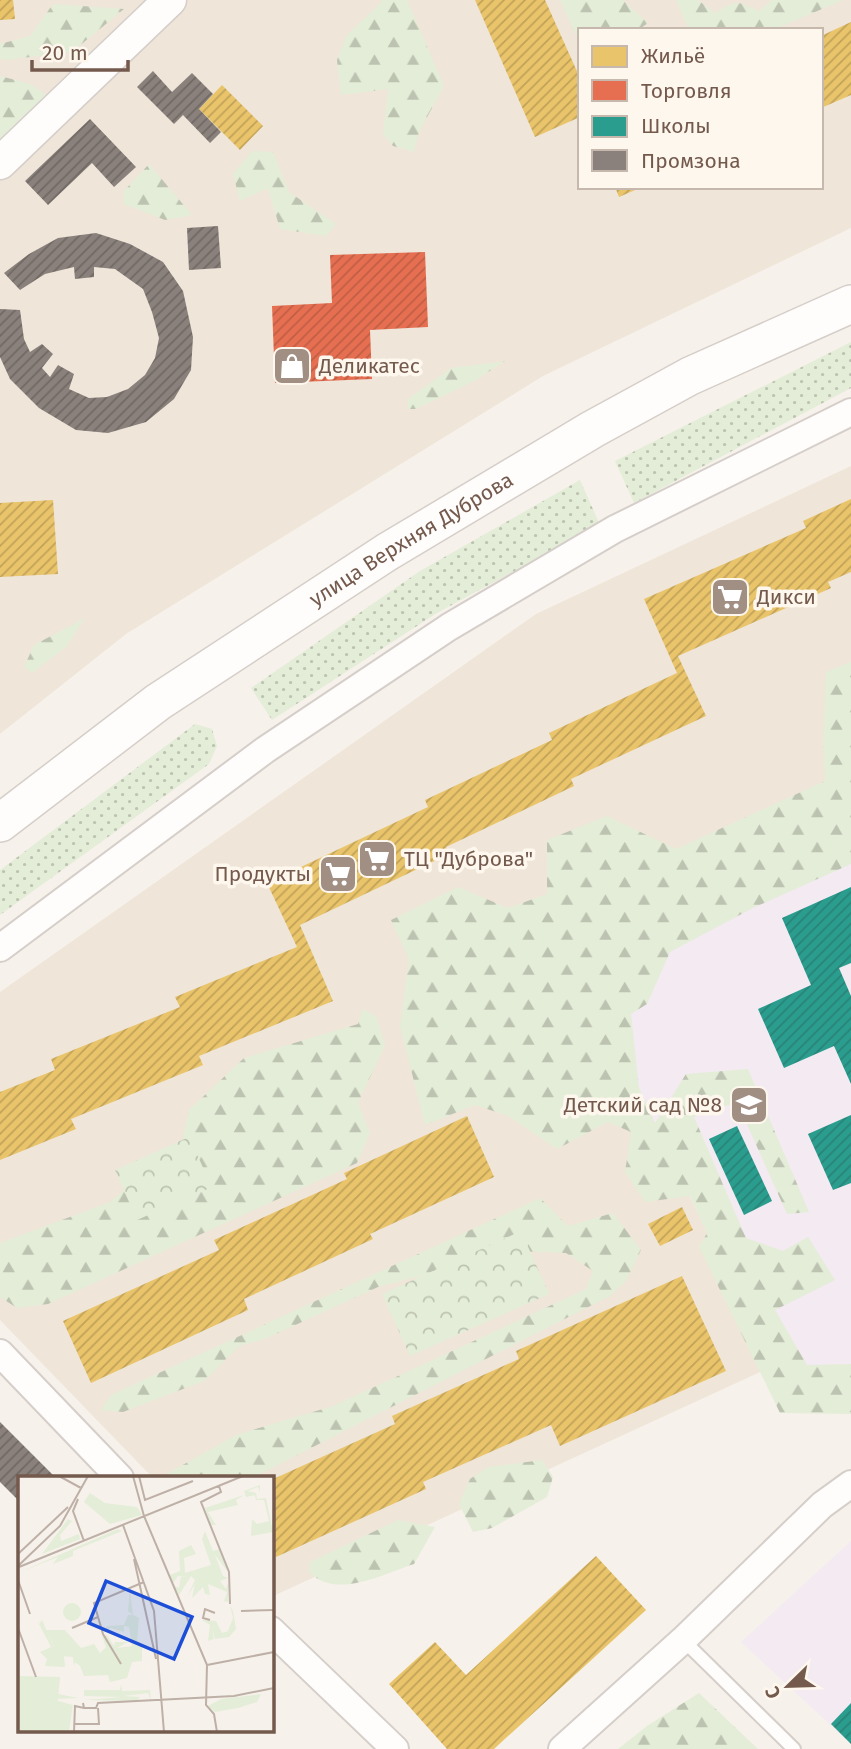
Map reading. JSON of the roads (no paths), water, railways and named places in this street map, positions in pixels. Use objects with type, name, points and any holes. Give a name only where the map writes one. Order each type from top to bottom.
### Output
[{"type":"main road","name":"улица Верхняя Дуброва","points":[[0,823],[158,702],[398,545],[593,429],[690,376],[851,304]]},
{"type":"street","points":[[0,163],[170,0]]},
{"type":"street","points":[[0,948],[265,750],[449,627],[615,529],[851,412]]},
{"type":"street","points":[[0,1353],[118,1476]]},
{"type":"street","points":[[562,1749],[682,1640],[822,1504],[851,1484]]},
{"type":"street","points":[[273,1632],[395,1749]]},
{"type":"lane","points":[[682,1640],[794,1749]]},
{"type":"place","name":"Деликатес","points":[[292,366]]},
{"type":"place","name":"Дикси","points":[[730,597]]},
{"type":"place","name":"ТЦ \"Дуброва\"","points":[[377,859]]},
{"type":"place","name":"Продукты","points":[[338,874]]},
{"type":"place","name":"Детский сад №8","points":[[749,1105]]}]
